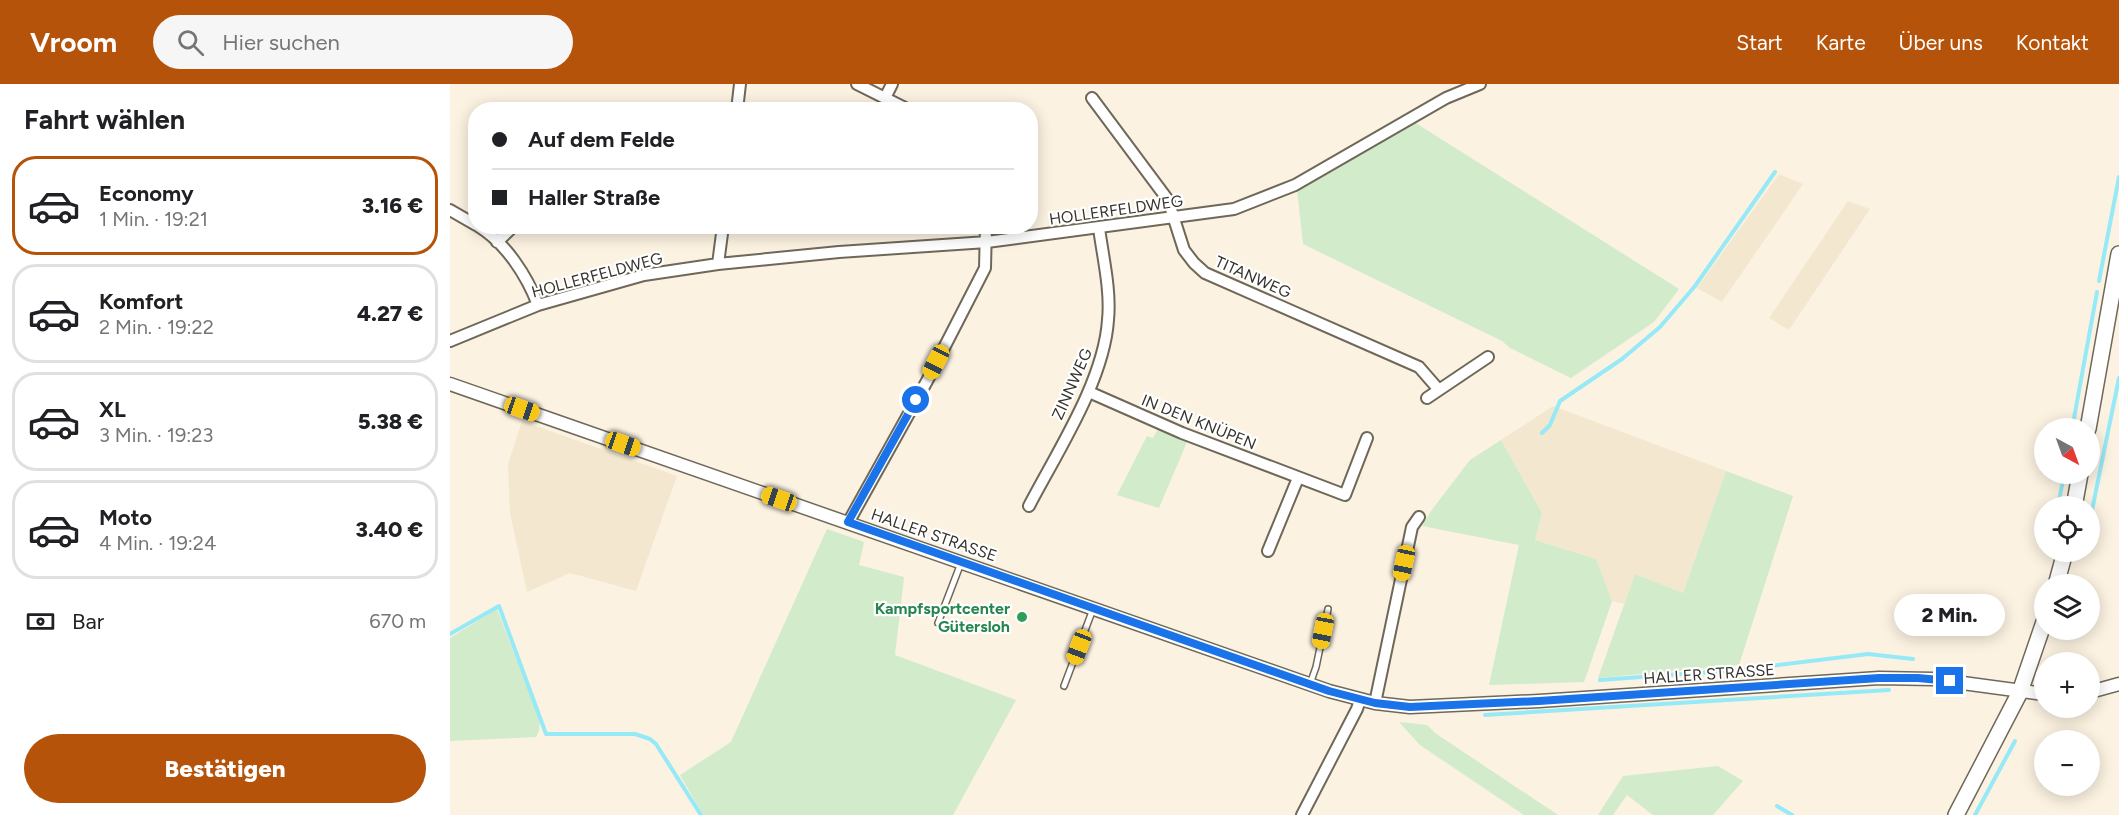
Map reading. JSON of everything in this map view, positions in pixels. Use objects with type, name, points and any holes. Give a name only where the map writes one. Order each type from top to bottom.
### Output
[{"type":"main road","points":[[2090,418],[2119,254]]},
{"type":"main road","points":[[1956,815],[2020,692],[2038,640]]},
{"type":"street","points":[[738,102],[740,84]]},
{"type":"street","points":[[857,84],[893,102]]},
{"type":"street","points":[[885,98],[892,84]]},
{"type":"street","name":"HOLLERFELDWEG","points":[[450,341],[538,305],[644,275],[718,264],[839,252],[987,242],[1234,209],[1295,185],[1446,98],[1480,84]]},
{"type":"street","name":"TITANWEG","points":[[1092,98],[1168,200],[1184,250],[1205,273],[1419,367],[1439,390]]},
{"type":"street","points":[[450,210],[468,221]]},
{"type":"street","name":"ZINNWEG","points":[[1029,506],[1089,392],[1104,352],[1108,294],[1099,228]]},
{"type":"street","points":[[490,234],[514,261],[538,305]]},
{"type":"street","points":[[497,242],[506,234]]},
{"type":"street","points":[[718,264],[722,234]]},
{"type":"street","points":[[848,522],[927,381],[985,268],[986,234]]},
{"type":"street","points":[[1427,398],[1488,357]]},
{"type":"street","name":"HALLER STRASSE","points":[[450,384],[1310,684],[1375,703],[1410,707],[1539,701],[1879,678],[1933,679],[2034,693]]},
{"type":"street","name":"IN DEN KNÜPEN","points":[[1089,392],[1182,433],[1345,495],[1367,438]]},
{"type":"street","points":[[1268,551],[1298,478]]},
{"type":"street","points":[[1375,703],[1412,527],[1419,517]]},
{"type":"street","points":[[2100,690],[2119,684]]},
{"type":"street","points":[[1302,815],[1360,700]]},
{"type":"lane","points":[[938,623],[961,561]]},
{"type":"lane","points":[[1064,687],[1094,608]]},
{"type":"lane","points":[[1310,684],[1316,667],[1328,609]]},
{"type":"shaded area","points":[[1779,174],[1803,184],[1722,302],[1697,288]]},
{"type":"shaded area","points":[[1848,201],[1870,209],[1789,330],[1769,318]]},
{"type":"shaded area","points":[[1553,406],[1726,471],[1683,593],[1635,574],[1624,604],[1612,601],[1596,559],[1535,540],[1542,513],[1501,440]]},
{"type":"shaded area","points":[[522,421],[677,476],[636,591],[570,573],[527,592],[510,513],[508,464]]},
{"type":"green space","points":[[1414,122],[1679,289],[1654,322],[1571,378],[1510,348],[1502,341],[1303,244],[1297,189]]},
{"type":"green space","points":[[1158,429],[1187,442],[1159,508],[1117,495],[1147,436],[1153,438]]},
{"type":"green space","points":[[1501,440],[1542,513],[1535,540],[1596,559],[1612,601],[1584,682],[1489,685],[1519,545],[1422,526],[1470,460]]},
{"type":"green space","points":[[1726,471],[1793,496],[1739,665],[1598,678],[1635,574],[1683,593]]},
{"type":"green space","points":[[827,529],[864,542],[859,565],[904,577],[895,655],[1016,700],[953,815],[703,815],[680,775],[731,742]]},
{"type":"green space","points":[[497,609],[540,720],[539,731],[536,737],[450,741],[450,638]]},
{"type":"green space","points":[[1399,722],[1427,725],[1435,733],[1558,815],[1524,815],[1420,745]]},
{"type":"green space","points":[[1718,766],[1743,781],[1713,815],[1653,815],[1627,795],[1613,815],[1598,815],[1623,776]]},
{"type":"waterway","points":[[1542,433],[1550,425],[1560,401],[1622,359],[1660,327],[1695,286],[1775,172]]},
{"type":"waterway","points":[[2099,281],[2119,177]]},
{"type":"waterway","points":[[2074,418],[2097,292]]},
{"type":"waterway","points":[[2095,496],[2119,378]]},
{"type":"waterway","points":[[2060,496],[2062,484]]},
{"type":"waterway","points":[[450,634],[499,606],[546,734],[635,734],[650,739],[656,744],[701,815]]},
{"type":"waterway","points":[[1600,680],[1738,670],[1868,654],[1913,659]]},
{"type":"waterway","points":[[1485,715],[1889,690]]},
{"type":"waterway","points":[[1975,815],[2015,741]]},
{"type":"waterway","points":[[1777,806],[1792,815]]},
{"type":"place","name":"Kampfsportcenter Gütersloh","points":[[1022,617]]},
{"type":"route","points":[[916,400],[848,522],[1360,700],[1410,707],[1539,701],[1879,678],[1950,681]]}]
